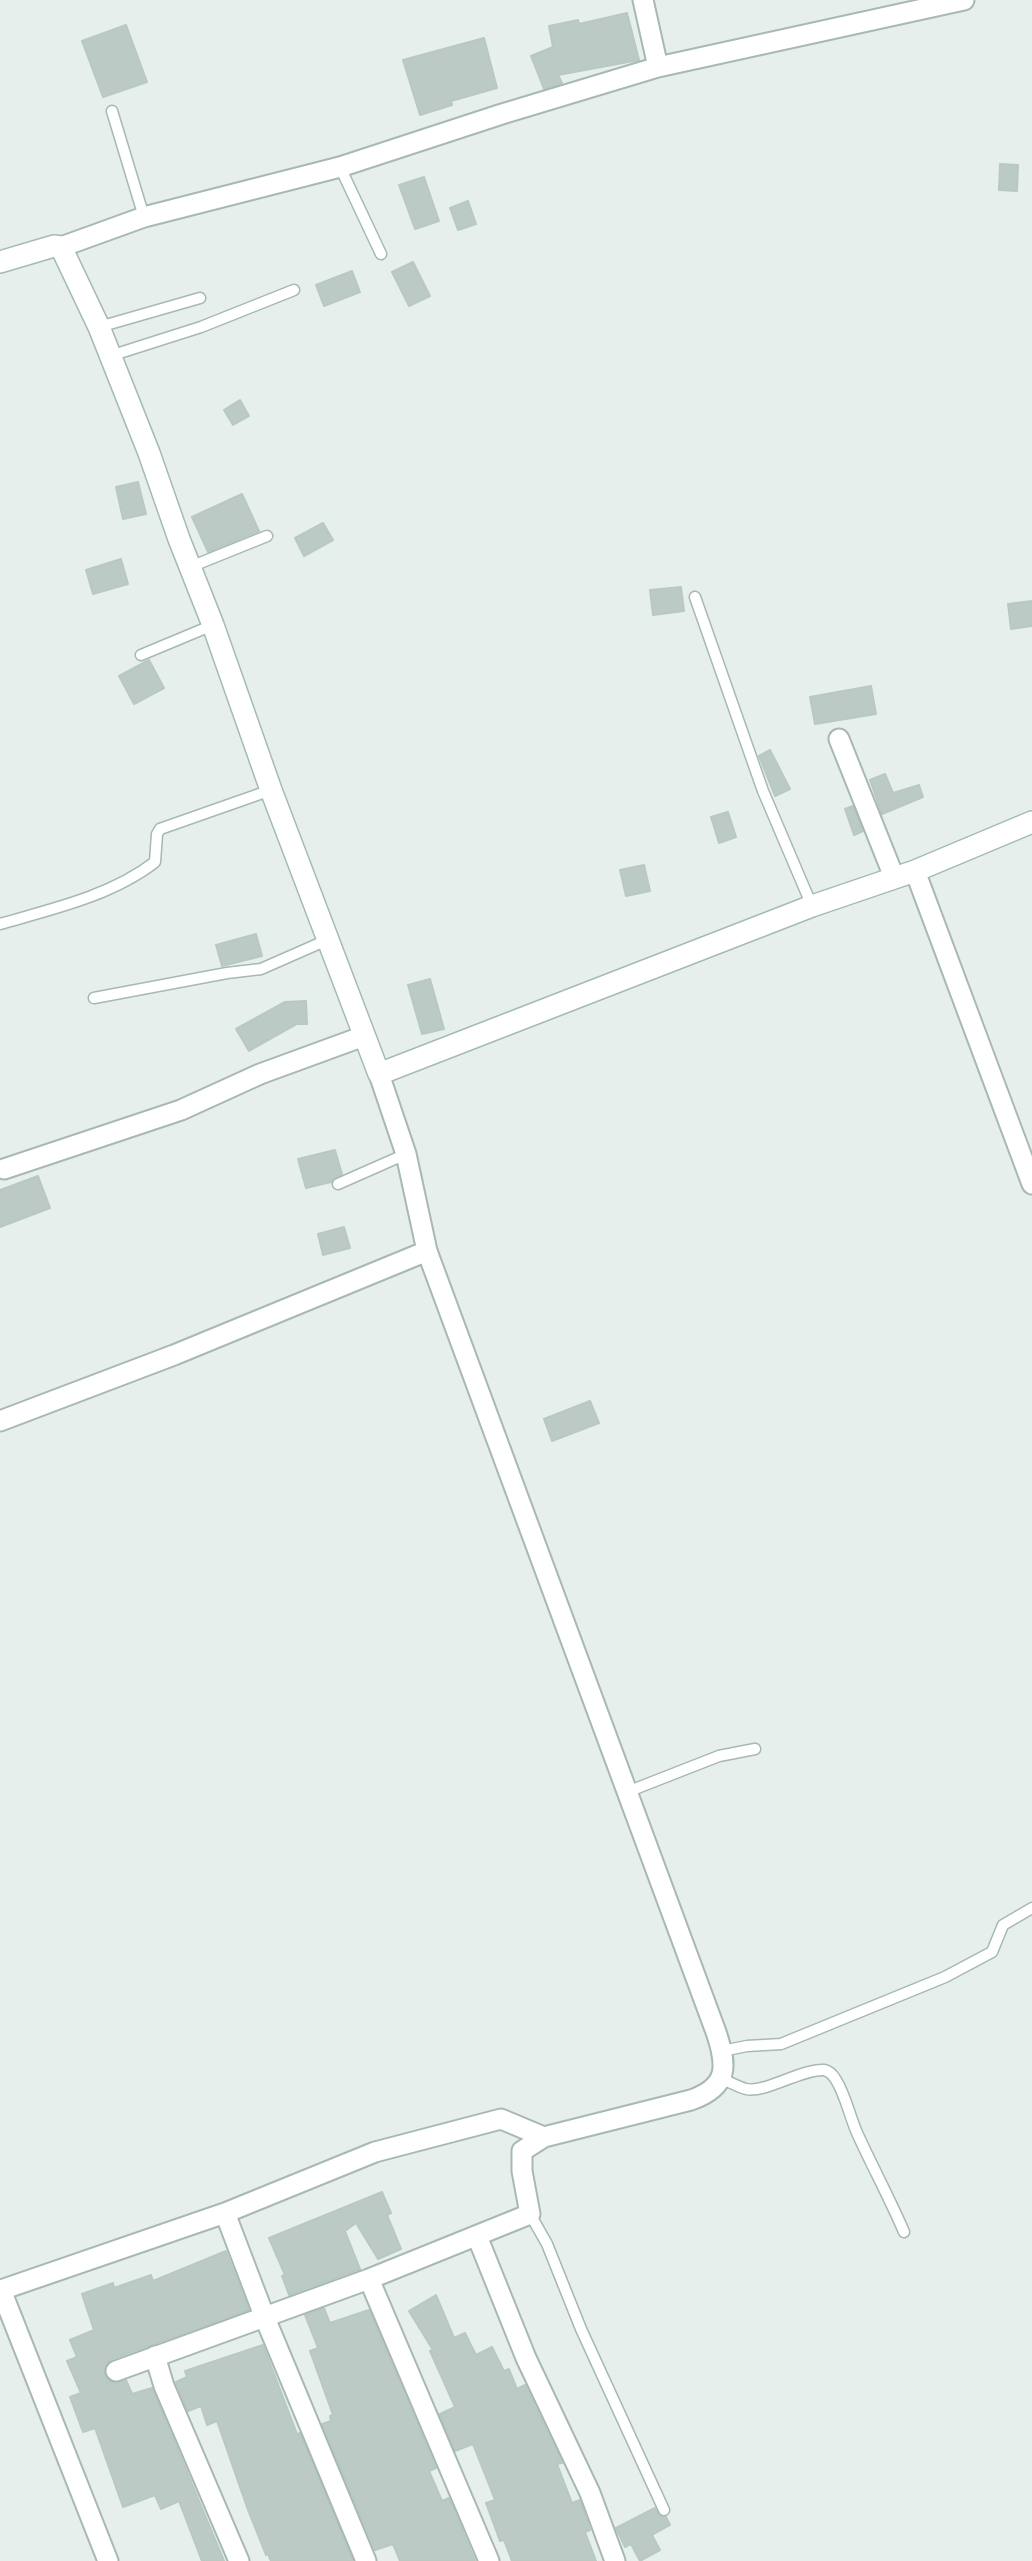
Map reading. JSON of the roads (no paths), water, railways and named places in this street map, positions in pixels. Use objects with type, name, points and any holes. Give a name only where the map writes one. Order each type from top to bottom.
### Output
[{"type":"street","points":[[643,0],[658,67]]},
{"type":"street","points":[[0,262],[54,246],[61,247],[144,217],[340,167],[658,67],[964,0]]},
{"type":"street","points":[[61,247],[99,327],[149,453],[214,625],[271,790],[379,1074],[406,1154],[427,1251],[722,2051],[722,2079],[705,2095],[544,2137],[522,2151],[522,2171],[530,2214],[369,2279],[116,2371]]},
{"type":"street","points":[[839,739],[894,877]]},
{"type":"street","points":[[379,1074],[812,906],[915,871],[1032,822]]},
{"type":"street","points":[[915,871],[1032,1184]]},
{"type":"street","points":[[4,1169],[181,1110],[260,1074],[364,1035]]},
{"type":"street","points":[[0,1422],[174,1355],[427,1251]]},
{"type":"street","points":[[108,2561],[0,2290],[225,2213],[375,2152],[502,2119],[544,2137]]},
{"type":"street","points":[[225,2213],[265,2318],[366,2561]]},
{"type":"street","points":[[477,2236],[526,2358],[590,2493],[611,2560]]},
{"type":"street","points":[[369,2279],[489,2561]]},
{"type":"street","points":[[155,2356],[164,2386],[239,2561]]},
{"type":"lane","points":[[112,111],[144,217]]},
{"type":"lane","points":[[340,167],[381,254]]},
{"type":"lane","points":[[110,356],[201,327],[294,290]]},
{"type":"lane","points":[[99,327],[200,298]]},
{"type":"lane","points":[[190,567],[267,536]]},
{"type":"lane","points":[[695,597],[762,791],[812,906]]},
{"type":"lane","points":[[141,655],[214,625]]},
{"type":"lane","points":[[0,924],[53,909],[121,884],[155,862],[157,834],[160,829],[271,790]]},
{"type":"lane","points":[[94,998],[261,969],[327,940]]},
{"type":"lane","points":[[338,1184],[406,1154]]},
{"type":"lane","points":[[627,1792],[719,1756],[755,1749]]},
{"type":"lane","points":[[722,2051],[747,2046],[782,2045],[945,1977],[992,1952],[1003,1925],[1032,1909]]},
{"type":"lane","points":[[722,2079],[747,2089],[761,2090],[770,2084],[805,2074],[829,2071],[837,2082],[859,2137],[904,2232]]},
{"type":"lane","points":[[530,2214],[547,2244],[581,2329],[664,2510]]}]
